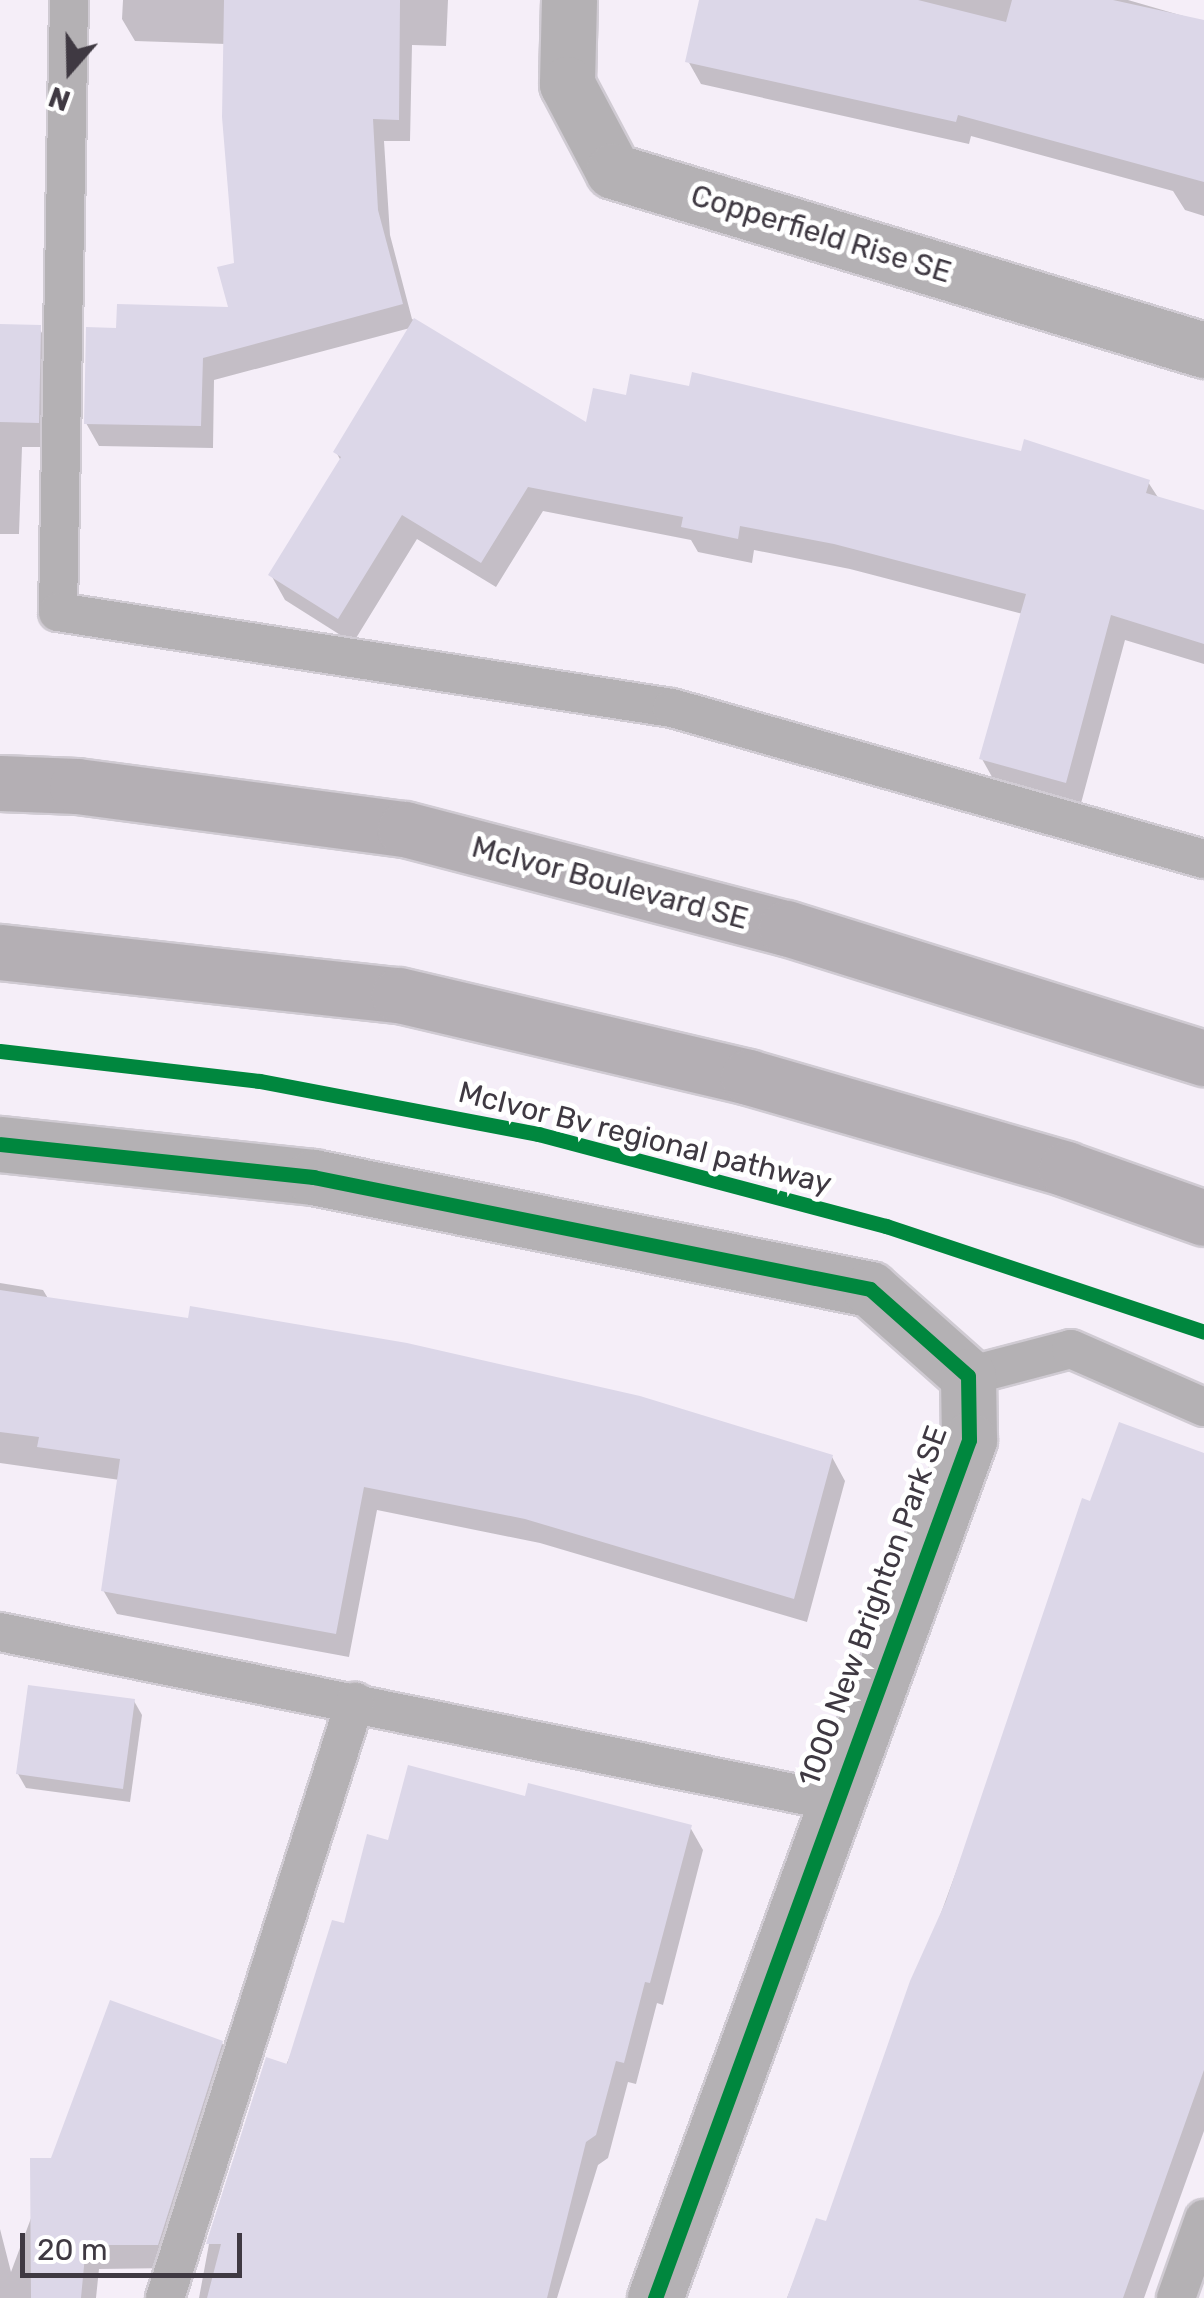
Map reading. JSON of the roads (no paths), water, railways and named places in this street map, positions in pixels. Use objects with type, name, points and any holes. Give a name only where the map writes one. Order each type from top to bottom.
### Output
[{"type":"main road","points":[[0,760],[77,786]]},
{"type":"main road","name":"McIvor Boulevard SE","points":[[0,782],[77,786],[404,829],[786,928],[1204,1058]]},
{"type":"main road","points":[[0,952],[399,994],[748,1077],[1066,1169],[1204,1218]]},
{"type":"street","name":"Copperfield Rise SE","points":[[569,0],[567,84],[613,172],[1204,350]]},
{"type":"street","points":[[0,1144],[313,1177],[870,1289],[968,1376]]},
{"type":"street","name":"1000 New Brighton Park SE","points":[[655,2298],[832,1800],[968,1440],[968,1376]]},
{"type":"lane","points":[[68,0],[58,612],[672,708],[1204,858]]},
{"type":"lane","points":[[968,1376],[1070,1349],[1204,1407]]},
{"type":"lane","points":[[0,1632],[832,1800]]},
{"type":"lane","points":[[165,2298],[355,1702]]},
{"type":"lane","points":[[1176,2298],[1204,2219]]}]
